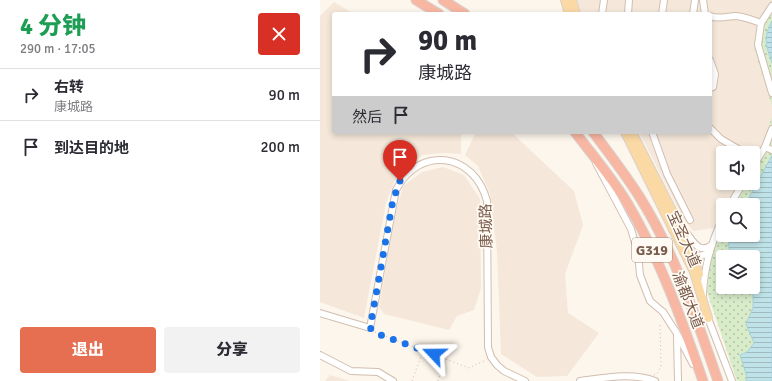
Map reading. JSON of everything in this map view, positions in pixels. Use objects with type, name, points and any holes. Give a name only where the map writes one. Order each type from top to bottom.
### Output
[{"type":"highway","points":[[416,0],[436,12]]},
{"type":"highway","points":[[443,0],[461,12]]},
{"type":"highway","name":"渝都大道","points":[[577,134],[628,205],[647,239],[679,313],[702,381]]},
{"type":"highway","name":"渝都大道","points":[[594,134],[639,197],[657,229],[691,303],[717,379]]},
{"type":"main road","points":[[565,0],[568,12]]},
{"type":"main road","points":[[572,0],[575,12]]},
{"type":"main road","name":"宝圣大道","points":[[626,134],[694,272],[708,318]]},
{"type":"main road","name":"宝圣大道","points":[[633,134],[680,226],[693,255],[699,270],[708,318]]},
{"type":"street","points":[[602,12],[604,0]]},
{"type":"street","points":[[628,12],[629,0]]},
{"type":"street","points":[[662,12],[664,0]]},
{"type":"street","points":[[693,12],[695,0]]},
{"type":"street","points":[[703,0],[705,12]]},
{"type":"street","points":[[772,6],[761,23],[758,45],[772,93]]},
{"type":"street","points":[[712,17],[715,18],[736,16],[761,23]]},
{"type":"street","points":[[712,65],[716,74],[712,87]]},
{"type":"street","points":[[760,153],[765,147],[772,129]]},
{"type":"street","points":[[712,130],[722,139],[734,146]]},
{"type":"street","points":[[653,134],[667,174],[690,220]]},
{"type":"street","points":[[765,147],[772,150]]},
{"type":"street","points":[[592,154],[631,229],[638,253],[640,275],[650,301],[663,312],[676,332],[702,381]]},
{"type":"street","name":"康城路","points":[[370,328],[396,190],[407,174],[423,164],[438,160],[455,162],[463,165],[476,176],[484,192],[486,201],[486,334],[491,357]]},
{"type":"street","points":[[680,226],[688,233],[693,243],[700,249],[706,249],[712,245]]},
{"type":"street","points":[[703,295],[704,278],[710,252],[716,235]]},
{"type":"street","points":[[683,248],[693,255],[706,255],[710,252]]},
{"type":"street","points":[[320,313],[370,328]]},
{"type":"street","points":[[708,318],[732,381]]},
{"type":"street","points":[[676,332],[678,381]]},
{"type":"street","points":[[320,355],[351,371],[378,372],[393,381]]},
{"type":"street","points":[[491,357],[504,371],[525,381]]},
{"type":"street","points":[[580,381],[619,377],[643,377],[655,381]]},
{"type":"path","points":[[643,377],[657,374],[661,366],[660,322]]},
{"type":"path","points":[[370,328],[381,335],[445,358],[457,365],[469,368],[491,357]]},
{"type":"path","points":[[412,381],[423,350]]},
{"type":"path","points":[[438,381],[445,358]]},
{"type":"shaded area","points":[[577,0],[772,0],[759,18],[754,48],[772,106],[772,121],[760,149],[760,146],[716,146],[716,190],[736,190],[731,198],[716,198],[716,224],[714,228],[693,231],[683,218],[640,134],[712,134],[712,12],[580,12]]},
{"type":"shaded area","points":[[334,2],[351,12],[332,12],[332,134],[461,134],[461,154],[444,153],[422,155],[405,169],[394,182],[386,203],[364,318],[320,302],[320,16]]},
{"type":"shaded area","points":[[475,134],[513,134],[574,191],[583,225],[565,274],[568,313],[599,333],[567,376],[537,377],[501,354],[497,252],[490,194],[478,166],[465,155]]},
{"type":"shaded area","points":[[443,167],[464,175],[480,199],[481,288],[474,310],[457,316],[449,330],[384,314],[379,307],[395,215],[403,186],[422,172]]},
{"type":"shaded area","points":[[330,375],[350,381],[325,381]]},
{"type":"green space","points":[[772,0],[772,106],[754,48],[759,18]]},
{"type":"green space","points":[[772,117],[772,381],[737,381],[707,292],[708,272],[716,239],[716,242],[760,242],[760,198],[731,198],[736,190],[760,190],[760,149]]},
{"type":"water","points":[[772,21],[772,63],[768,52],[766,37]]},
{"type":"water","points":[[772,155],[772,381],[746,381],[747,377],[740,355],[747,352],[754,343],[746,324],[753,308],[753,294],[760,294],[760,250],[730,250],[728,246],[729,242],[760,242],[760,198],[749,198],[753,190],[760,190],[760,177]]},
{"type":"route","points":[[400,181],[393,200],[370,328],[381,335],[421,348],[434,354]]}]
